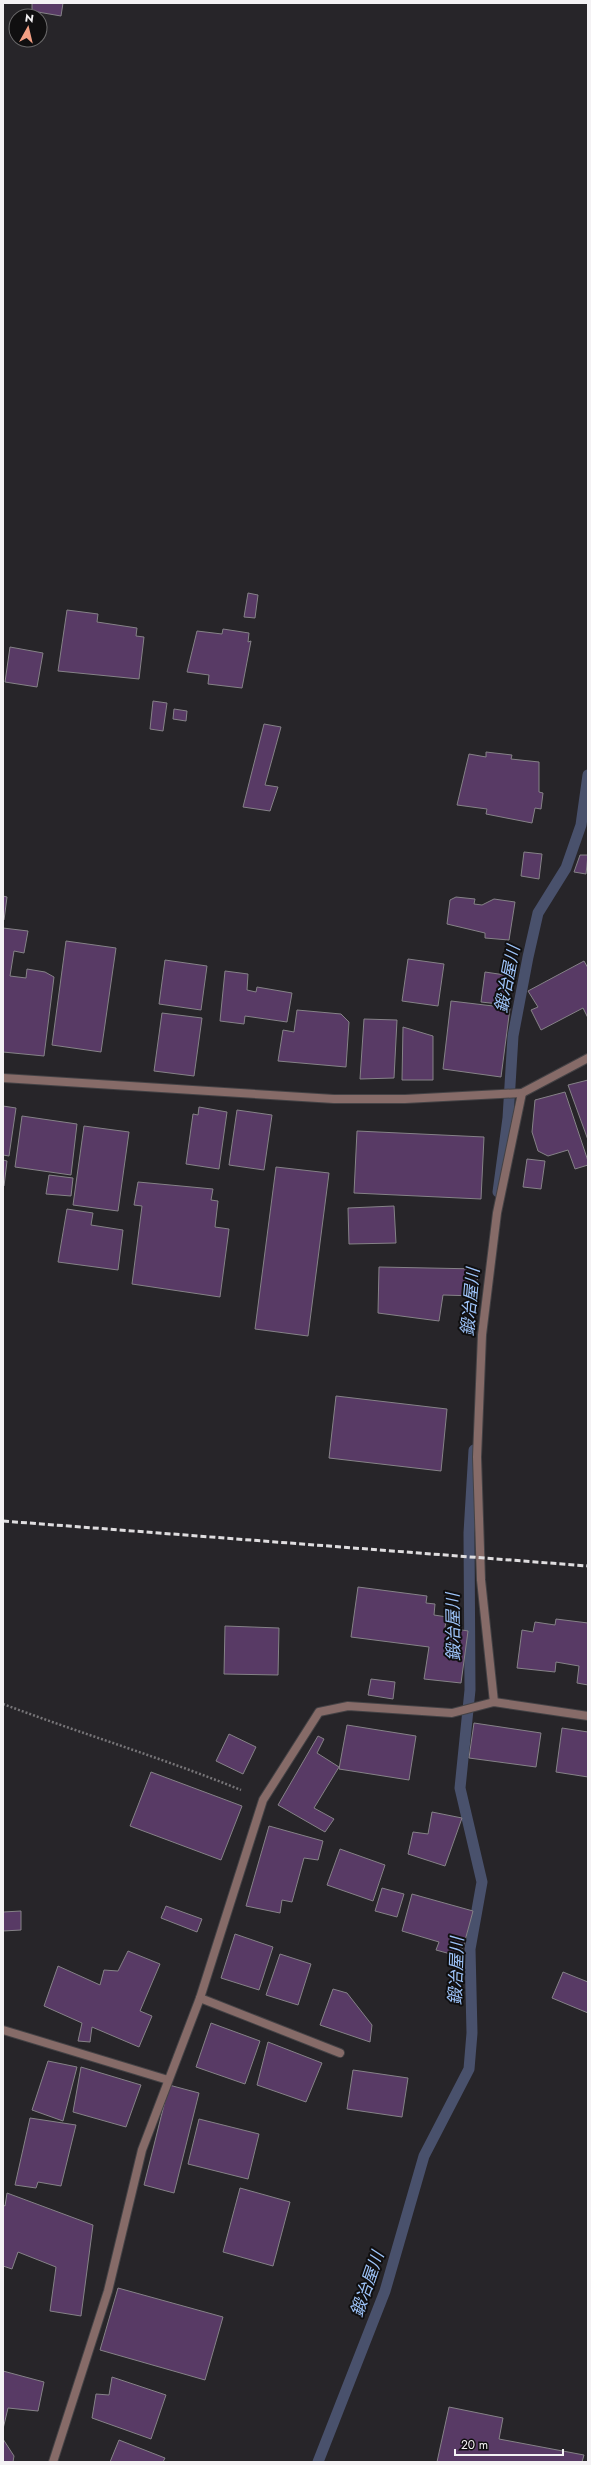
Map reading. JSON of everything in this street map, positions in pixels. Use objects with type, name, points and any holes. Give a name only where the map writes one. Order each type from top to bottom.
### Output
[{"type":"street","points":[[3,1078],[334,1099],[405,1099],[522,1093],[588,1058]]},
{"type":"street","points":[[494,1702],[481,1580],[477,1450],[482,1335],[496,1221],[522,1093]]},
{"type":"street","points":[[53,2462],[108,2291],[142,2150],[200,1998],[263,1800],[319,1712],[348,1706],[452,1713],[494,1702],[588,1716]]},
{"type":"street","points":[[200,1998],[340,2052]]},
{"type":"street","points":[[3,2030],[168,2080]]},
{"type":"path","points":[[3,1704],[82,1734],[188,1768],[263,1800]]},
{"type":"building","points":[[32,3],[63,3],[61,16],[48,14],[48,8],[32,8]]},
{"type":"building","points":[[248,593],[258,595],[255,618],[244,617]]},
{"type":"building","points":[[67,610],[98,614],[97,622],[137,628],[136,636],[144,637],[139,679],[58,671]]},
{"type":"building","points":[[223,629],[249,633],[248,642],[251,641],[242,688],[208,684],[209,675],[187,672],[197,631],[222,634]]},
{"type":"building","points":[[10,647],[43,653],[37,687],[5,682]]},
{"type":"building","points":[[153,701],[167,703],[163,731],[150,729]]},
{"type":"building","points":[[174,709],[187,711],[186,721],[173,719]]},
{"type":"building","points":[[264,724],[281,727],[265,785],[278,787],[270,811],[243,807]]},
{"type":"building","points":[[486,752],[512,755],[511,759],[539,762],[539,792],[543,793],[541,809],[535,808],[532,823],[486,814],[487,809],[457,805],[469,754],[486,757]]},
{"type":"building","points":[[524,852],[542,854],[539,879],[521,876]]},
{"type":"building","points":[[580,855],[588,855],[586,874],[574,872]]},
{"type":"building","points":[[3,896],[7,897],[4,920],[3,920]]},
{"type":"building","points":[[456,897],[475,899],[474,904],[482,905],[494,899],[515,902],[509,940],[485,938],[485,933],[447,924],[450,900]]},
{"type":"building","points":[[3,928],[28,931],[24,953],[14,951],[10,976],[26,978],[27,969],[45,972],[54,977],[44,1056],[3,1052]]},
{"type":"building","points":[[66,941],[116,948],[101,1052],[52,1045]]},
{"type":"building","points":[[408,959],[444,964],[438,1006],[402,1001]]},
{"type":"building","points":[[165,960],[207,966],[201,1010],[159,1004]]},
{"type":"building","points":[[584,961],[588,968],[588,1018],[583,1008],[541,1030],[531,1010],[538,1007],[528,991]]},
{"type":"building","points":[[225,971],[248,974],[247,990],[256,992],[257,987],[292,993],[287,1022],[245,1016],[244,1024],[220,1021]]},
{"type":"building","points":[[485,972],[512,976],[508,1005],[481,1002]]},
{"type":"building","points":[[451,1001],[510,1008],[501,1077],[443,1069]]},
{"type":"building","points":[[297,1010],[341,1014],[349,1022],[346,1067],[278,1061],[283,1030],[294,1032]]},
{"type":"building","points":[[162,1013],[202,1018],[194,1076],[154,1071]]},
{"type":"building","points":[[364,1019],[397,1020],[394,1078],[360,1079]]},
{"type":"building","points":[[403,1027],[433,1036],[433,1080],[402,1080]]},
{"type":"building","points":[[588,1080],[588,1140],[568,1085]]},
{"type":"building","points":[[565,1092],[588,1161],[588,1165],[575,1169],[568,1150],[548,1156],[538,1151],[532,1132],[535,1100]]},
{"type":"building","points":[[3,1106],[16,1108],[9,1156],[3,1155]]},
{"type":"building","points":[[199,1107],[227,1112],[219,1169],[186,1164],[193,1114],[198,1115]]},
{"type":"building","points":[[237,1110],[272,1115],[264,1170],[229,1165]]},
{"type":"building","points":[[22,1116],[77,1124],[71,1175],[15,1167]]},
{"type":"building","points":[[84,1126],[129,1132],[118,1211],[73,1205]]},
{"type":"building","points":[[357,1131],[484,1137],[481,1199],[354,1193]]},
{"type":"building","points":[[527,1159],[545,1161],[541,1189],[523,1187]]},
{"type":"building","points":[[3,1160],[7,1161],[4,1186],[3,1186]]},
{"type":"building","points":[[276,1167],[329,1173],[308,1336],[255,1329]]},
{"type":"building","points":[[49,1175],[73,1178],[71,1196],[46,1194]]},
{"type":"building","points":[[138,1182],[213,1189],[211,1200],[218,1201],[215,1227],[229,1229],[220,1297],[132,1284],[142,1206],[134,1205]]},
{"type":"building","points":[[394,1206],[396,1243],[349,1244],[348,1208]]},
{"type":"building","points":[[67,1209],[93,1213],[91,1225],[123,1230],[118,1270],[58,1262]]},
{"type":"building","points":[[379,1267],[479,1269],[475,1296],[443,1295],[439,1321],[378,1313]]},
{"type":"building","points":[[336,1396],[447,1409],[441,1471],[329,1458]]},
{"type":"building","points":[[358,1587],[427,1596],[426,1603],[435,1604],[434,1615],[447,1617],[445,1627],[468,1631],[461,1683],[424,1679],[429,1647],[351,1637]]},
{"type":"building","points":[[556,1619],[588,1623],[588,1685],[577,1683],[579,1666],[556,1662],[555,1672],[517,1668],[522,1630],[533,1632],[535,1622],[555,1625]]},
{"type":"building","points":[[225,1626],[279,1628],[278,1675],[224,1674]]},
{"type":"building","points":[[371,1679],[395,1682],[393,1699],[368,1695]]},
{"type":"building","points":[[474,1723],[541,1733],[536,1767],[469,1758]]},
{"type":"building","points":[[347,1725],[416,1736],[409,1780],[339,1769]]},
{"type":"building","points":[[562,1728],[588,1732],[588,1777],[556,1772]]},
{"type":"building","points":[[229,1734],[256,1747],[243,1774],[216,1761]]},
{"type":"building","points":[[318,1736],[324,1739],[317,1753],[339,1767],[314,1808],[334,1819],[325,1832],[278,1805]]},
{"type":"building","points":[[151,1772],[242,1806],[221,1860],[130,1826]]},
{"type":"building","points":[[432,1812],[462,1818],[445,1866],[408,1854],[413,1832],[428,1834]]},
{"type":"building","points":[[269,1826],[323,1841],[318,1860],[304,1858],[292,1902],[282,1900],[280,1913],[246,1906]]},
{"type":"building","points":[[340,1849],[385,1865],[373,1901],[327,1885]]},
{"type":"building","points":[[382,1888],[404,1894],[397,1917],[375,1911]]},
{"type":"building","points":[[412,1894],[473,1911],[463,1948],[460,1948],[458,1956],[436,1950],[439,1942],[402,1931]]},
{"type":"building","points":[[166,1906],[202,1919],[197,1932],[161,1918]]},
{"type":"building","points":[[21,1911],[21,1930],[3,1931],[3,1912]]},
{"type":"building","points":[[235,1934],[273,1947],[259,1990],[221,1978]]},
{"type":"building","points":[[128,1951],[160,1964],[140,2011],[152,2016],[139,2047],[92,2027],[90,2042],[78,2041],[82,2023],[44,2006],[58,1966],[100,1985],[104,1970],[118,1971]]},
{"type":"building","points":[[280,1954],[311,1964],[298,2005],[266,1995]]},
{"type":"building","points":[[563,1972],[588,1982],[588,2013],[552,1998]]},
{"type":"building","points":[[333,1989],[347,1993],[372,2025],[370,2042],[320,2025]]},
{"type":"building","points":[[211,2023],[260,2041],[245,2084],[196,2067]]},
{"type":"building","points":[[268,2042],[322,2063],[306,2102],[257,2085]]},
{"type":"building","points":[[48,2061],[77,2067],[63,2121],[32,2110]]},
{"type":"building","points":[[81,2067],[141,2085],[126,2127],[73,2112]]},
{"type":"building","points":[[353,2070],[408,2078],[402,2117],[347,2109]]},
{"type":"building","points":[[169,2085],[199,2093],[174,2193],[144,2185]]},
{"type":"building","points":[[30,2118],[76,2125],[61,2186],[38,2182],[36,2188],[15,2185]]},
{"type":"building","points":[[199,2119],[259,2134],[248,2179],[188,2164]]},
{"type":"building","points":[[240,2188],[290,2202],[273,2266],[223,2252]]},
{"type":"building","points":[[7,2193],[93,2225],[81,2316],[50,2311],[56,2267],[18,2252],[12,2269],[3,2266],[3,2205],[5,2206]]},
{"type":"building","points":[[118,2288],[223,2317],[205,2380],[100,2350]]},
{"type":"building","points":[[3,2371],[44,2382],[38,2411],[8,2408],[3,2429]]},
{"type":"building","points":[[112,2377],[166,2395],[151,2439],[92,2418],[96,2394],[109,2395]]},
{"type":"building","points":[[449,2407],[503,2418],[499,2439],[584,2455],[582,2462],[437,2462]]},
{"type":"building","points":[[3,2439],[14,2456],[13,2462],[3,2462]]},
{"type":"building","points":[[119,2440],[165,2458],[163,2462],[110,2462]]},
{"type":"waterway","name":"鍛冶屋川","points":[[498,1192],[508,1118],[513,1036],[528,957],[538,913],[566,868],[581,825],[588,775]]},
{"type":"waterway","name":"鍛冶屋川","points":[[318,2462],[385,2291],[424,2156],[469,2069],[472,2033],[470,1949],[482,1882],[460,1788],[470,1690],[469,1533],[474,1450]]},
{"type":"railway","points":[[3,1521],[588,1566]]}]
